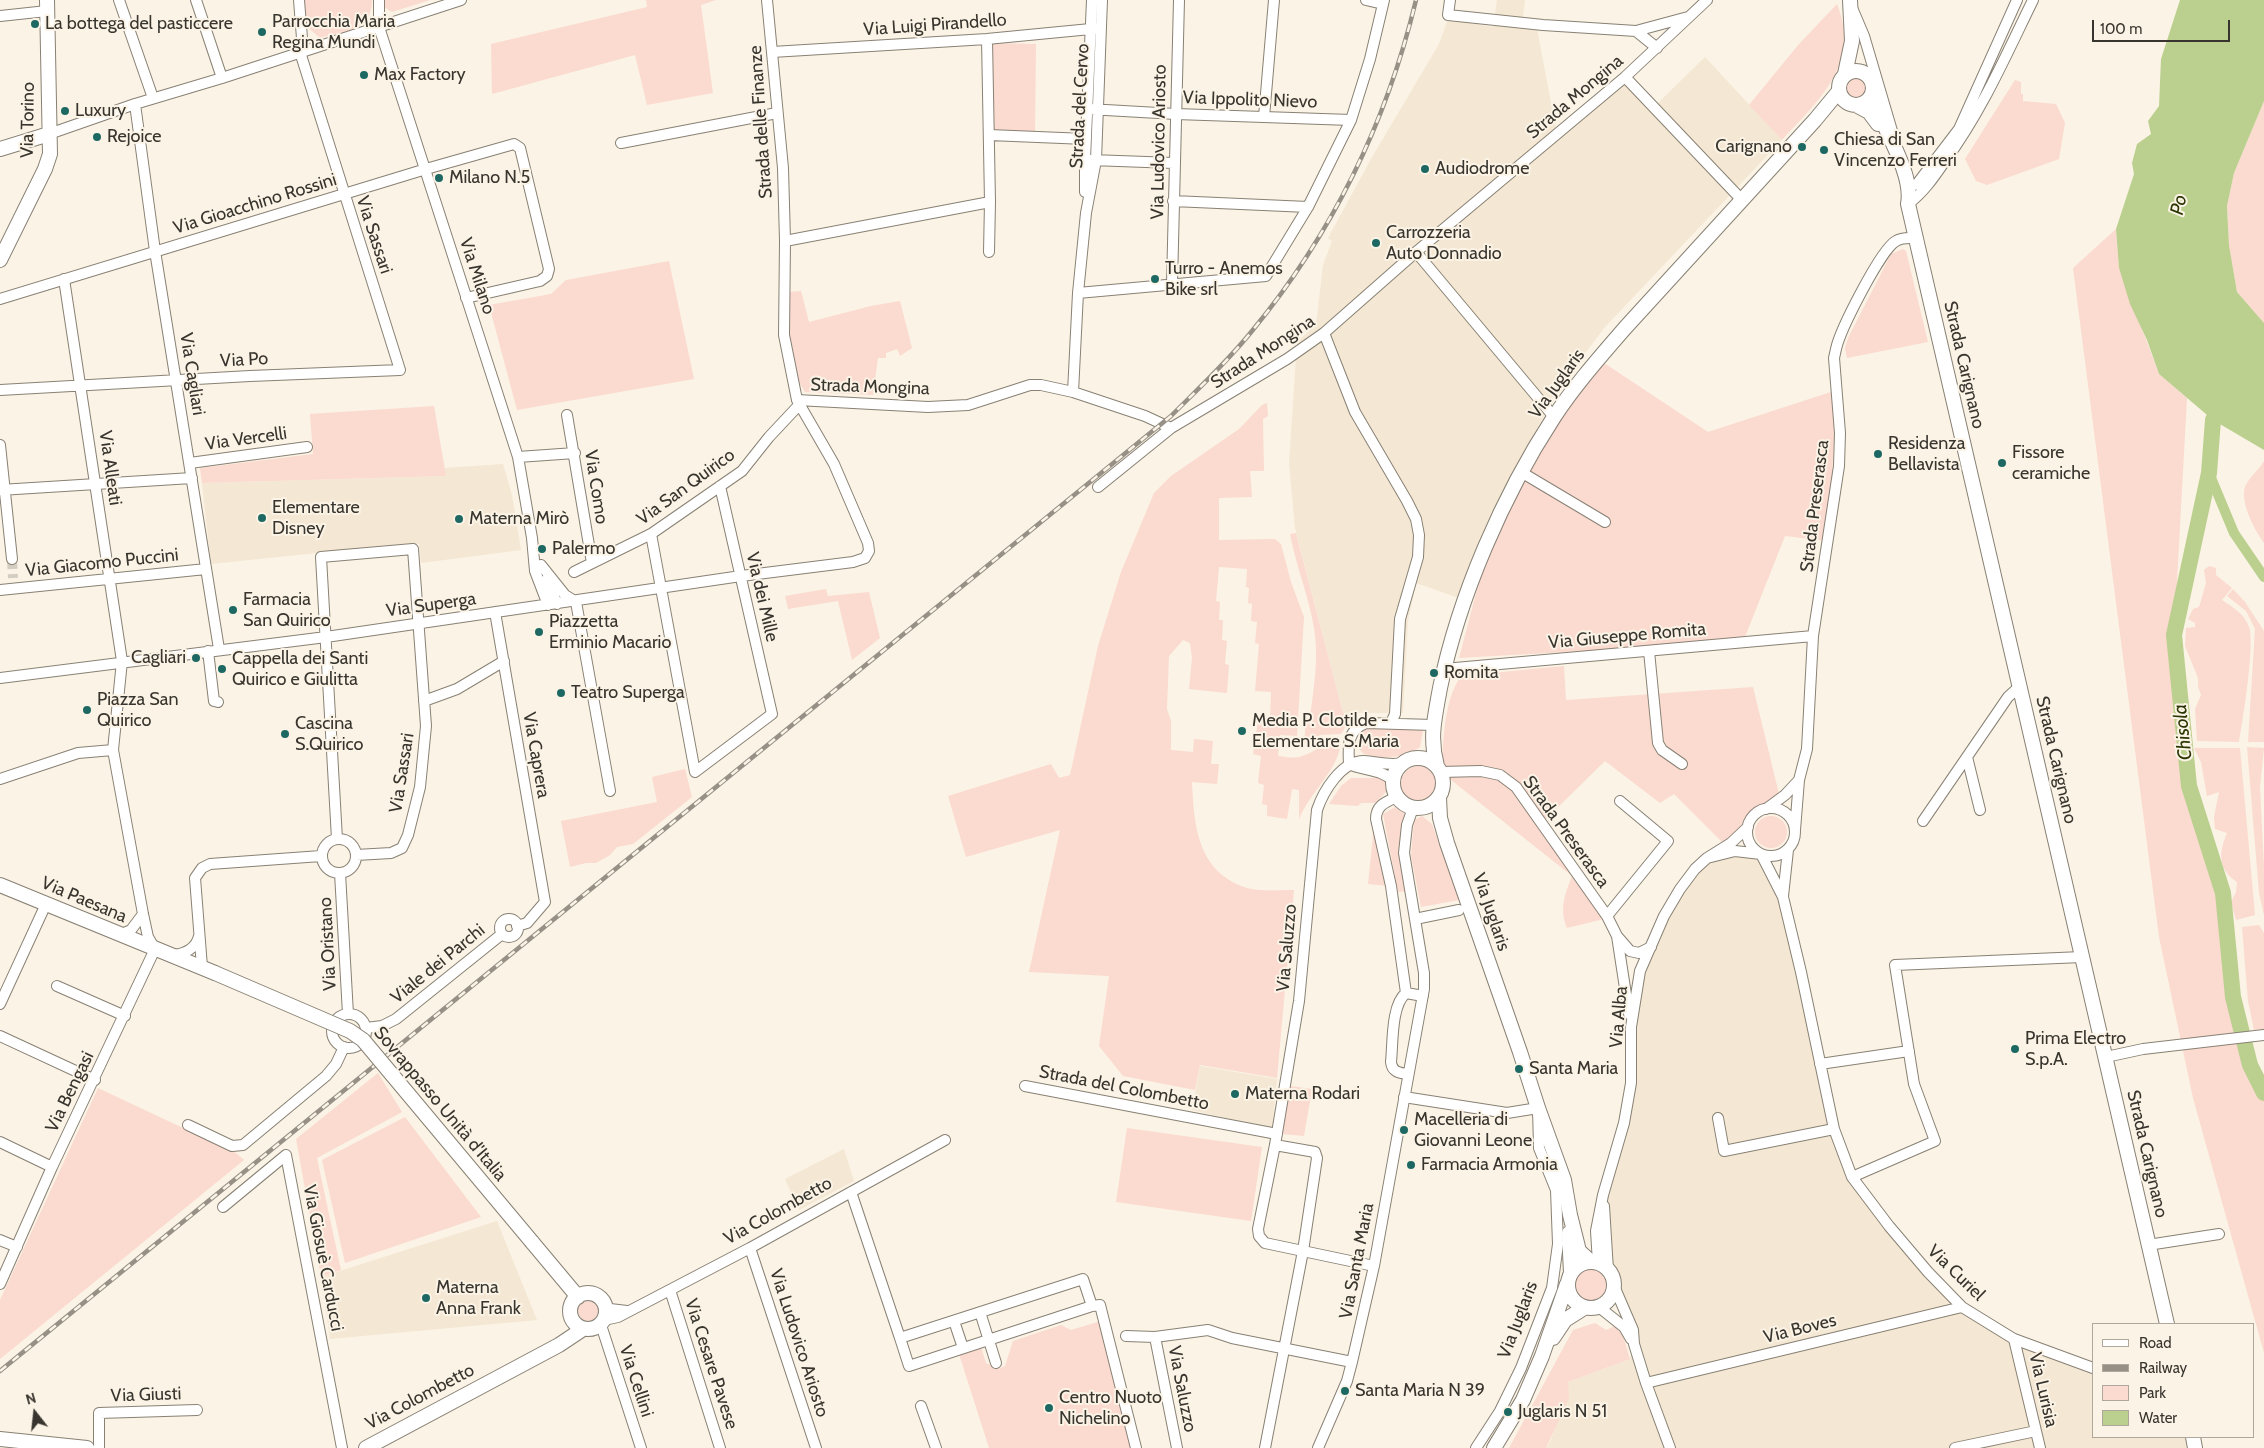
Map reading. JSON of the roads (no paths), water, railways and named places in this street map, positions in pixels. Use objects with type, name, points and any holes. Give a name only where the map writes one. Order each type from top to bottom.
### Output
[{"type":"street","points":[[120,0],[154,98]]},
{"type":"street","points":[[196,0],[222,78]]},
{"type":"street","name":"Via Sassari","points":[[299,0],[301,52],[400,370]]},
{"type":"street","name":"Via Milano","points":[[379,0],[379,27],[518,457],[536,571],[540,583],[553,604]]},
{"type":"street","points":[[0,150],[134,104],[222,78],[461,0]]},
{"type":"street","name":"Strada delle Finanze","points":[[767,0],[783,168],[785,241],[784,335],[798,402],[834,464],[868,542],[869,551],[865,558]]},
{"type":"street","name":"Strada del Cervo","points":[[1092,0],[1096,28]]},
{"type":"street","name":"Strada del Cervo","points":[[1073,392],[1078,293],[1086,213],[1096,160],[1093,109],[1096,28],[1102,0]]},
{"type":"street","name":"Via Ludovico Ariosto","points":[[1172,284],[1179,0]]},
{"type":"street","points":[[1264,117],[1274,0]]},
{"type":"street","points":[[1078,293],[1266,276],[1308,207],[1351,120],[1370,58],[1383,2],[1366,0]]},
{"type":"street","points":[[1450,0],[1448,15],[1543,25],[1636,30],[1690,17]]},
{"type":"street","name":"Strada Mongina","points":[[1098,487],[1171,428],[1288,359],[1324,333],[1416,252],[1625,77],[1708,0]]},
{"type":"street","points":[[1908,187],[1917,184],[1959,129],[2017,0]]},
{"type":"street","points":[[1908,204],[1922,193],[1966,133],[1992,87],[2033,0]]},
{"type":"street","name":"Strada Carignano","points":[[1850,2],[1867,45],[1892,129],[1891,138]]},
{"type":"street","name":"Strada Carignano","points":[[1845,74],[1852,41],[1850,2]]},
{"type":"street","points":[[0,16],[47,5]]},
{"type":"street","name":"Via Torino","points":[[0,260],[47,164],[50,154],[47,5]]},
{"type":"street","name":"Via Luigi Pirandello","points":[[772,52],[987,39],[1096,28]]},
{"type":"street","points":[[1636,30],[1657,48]]},
{"type":"street","points":[[987,39],[989,252]]},
{"type":"street","name":"Strada Carignano","points":[[1852,41],[1864,72]]},
{"type":"street","points":[[1856,70],[1864,72],[1873,82],[1872,96],[1866,102],[1847,99],[1840,81],[1845,74],[1856,70]]},
{"type":"street","points":[[1625,77],[1741,199]]},
{"type":"street","name":"Strada Carignano","points":[[1872,96],[1891,138],[1910,195],[1908,204],[1915,238],[2167,1323]]},
{"type":"street","name":"Strada Carignano","points":[[1847,99],[1868,112],[1879,126],[1891,155],[1902,196],[1908,204]]},
{"type":"street","name":"Via Juglaris","points":[[1439,769],[1432,748],[1433,728],[1444,669],[1456,625],[1493,529],[1521,472],[1554,417],[1598,359],[1741,199],[1815,120],[1847,99]]},
{"type":"street","name":"Via Cagliari","points":[[134,104],[219,650]]},
{"type":"street","name":"Strada del Cervo","points":[[1086,213],[1086,139],[1093,109]]},
{"type":"street","name":"Via Ippolito Nievo","points":[[1093,109],[1351,120]]},
{"type":"street","points":[[621,143],[777,113]]},
{"type":"street","points":[[989,136],[1086,139]]},
{"type":"street","name":"Via Gioacchino Rossini","points":[[0,299],[514,144],[520,148],[549,268],[548,276],[540,281],[466,298]]},
{"type":"street","points":[[1085,160],[1174,163]]},
{"type":"street","points":[[1174,201],[1308,207]]},
{"type":"street","points":[[785,241],[990,202]]},
{"type":"street","name":"Strada Preserasca","points":[[1795,830],[1799,780],[1807,750],[1813,636],[1839,466],[1840,433],[1834,358],[1837,344],[1884,251],[1896,240],[1915,238]]},
{"type":"street","points":[[1416,252],[1554,417]]},
{"type":"street","name":"Via Alleati","points":[[64,279],[122,662]]},
{"type":"street","points":[[1324,333],[1355,412],[1407,501],[1416,519],[1419,535],[1418,557],[1400,619],[1395,714],[1391,722]]},
{"type":"street","name":"Via Po","points":[[0,390],[400,370]]},
{"type":"street","name":"Strada Mongina","points":[[798,402],[968,406],[1030,385],[1041,385],[1073,392],[1145,416],[1171,428]]},
{"type":"street","name":"Via San Quirico","points":[[574,572],[651,534],[742,471],[798,402]]},
{"type":"street","name":"Via Como","points":[[567,415],[575,453],[592,564]]},
{"type":"street","points":[[0,445],[3,490],[12,559]]},
{"type":"street","name":"Via Vercelli","points":[[190,463],[307,447]]},
{"type":"street","points":[[518,457],[575,453]]},
{"type":"street","points":[[1521,472],[1606,522]]},
{"type":"street","points":[[3,490],[192,478]]},
{"type":"street","name":"Via dei Mille","points":[[662,589],[695,772],[772,714],[720,486]]},
{"type":"street","points":[[651,534],[662,589]]},
{"type":"street","name":"Via Milano","points":[[532,538],[553,604]]},
{"type":"street","points":[[337,839],[321,557],[413,549],[418,623]]},
{"type":"street","name":"Via Superga","points":[[0,678],[326,637],[576,602],[741,576],[853,562],[865,558]]},
{"type":"street","points":[[541,565],[565,595],[576,602],[610,791]]},
{"type":"street","name":"Via Giacomo Puccini","points":[[0,590],[14,583],[109,580],[206,569]]},
{"type":"street","points":[[529,608],[537,598],[540,583]]},
{"type":"street","name":"Via Caprera","points":[[496,612],[546,902]]},
{"type":"street","name":"Via Sassari","points":[[356,855],[398,852],[406,842],[424,763],[426,726],[418,623]]},
{"type":"street","name":"Via Giuseppe Romita","points":[[1444,669],[1813,636]]},
{"type":"street","points":[[208,651],[214,701],[218,702]]},
{"type":"street","points":[[1649,651],[1658,743],[1662,750],[1682,764]]},
{"type":"street","points":[[424,701],[457,690],[504,661]]},
{"type":"street","points":[[122,662],[113,750],[143,914],[148,937],[155,949]]},
{"type":"street","points":[[1924,821],[2008,697],[2019,687]]},
{"type":"street","points":[[1349,764],[1349,736],[1357,726],[1366,723],[1391,722],[1433,728]]},
{"type":"street","name":"Via Juglaris","points":[[1410,761],[1433,728]]},
{"type":"street","points":[[0,779],[78,753],[113,750]]},
{"type":"street","points":[[1967,757],[1980,810]]},
{"type":"street","points":[[1349,764],[1362,761],[1393,765],[1410,761],[1431,761],[1439,769],[1444,784],[1439,798],[1428,807],[1417,808],[1401,802],[1397,797],[1393,781],[1395,774],[1410,761]]},
{"type":"street","points":[[1349,764],[1362,770],[1382,772],[1393,781]]},
{"type":"street","name":"Via Saluzzo","points":[[1349,764],[1331,783],[1316,810],[1299,1001],[1259,1236],[1265,1243],[1374,1266]]},
{"type":"street","name":"Strada Preserasca","points":[[1439,769],[1481,771],[1500,775],[1516,787],[1607,916],[1617,936],[1630,951],[1640,953],[1651,947]]},
{"type":"street","name":"Strada Preserasca","points":[[1766,809],[1785,795],[1799,780]]},
{"type":"street","points":[[1397,797],[1380,806],[1376,813],[1396,918],[1406,993]]},
{"type":"street","name":"Via Juglaris","points":[[1439,798],[1440,818],[1447,842],[1564,1180],[1570,1215],[1580,1251],[1599,1265]]},
{"type":"street","points":[[1607,916],[1668,841],[1620,801]]},
{"type":"street","name":"Via Juglaris","points":[[1417,808],[1447,842]]},
{"type":"street","name":"Via Santa Maria","points":[[1318,1448],[1347,1381],[1352,1362],[1374,1266],[1423,996],[1424,973],[1404,853],[1407,825],[1417,808]]},
{"type":"street","points":[[1707,858],[1735,851],[1770,856],[1780,855],[1788,850],[1794,841],[1795,830],[1793,822],[1782,810],[1766,809],[1758,812],[1751,818],[1748,827],[1749,843],[1760,854]]},
{"type":"street","name":"Via Alba","points":[[1599,1265],[1603,1195],[1624,1123],[1631,1083],[1631,1026],[1640,972],[1664,916],[1680,889],[1695,869],[1707,858],[1730,843],[1748,827]]},
{"type":"street","points":[[337,839],[350,843],[356,855],[352,867],[340,873],[329,870],[321,856],[326,844],[337,839]]},
{"type":"street","name":"Via Curiel","points":[[1783,896],[1788,850]]},
{"type":"street","name":"Via Curiel","points":[[1760,854],[1783,896],[1834,1129],[1852,1177],[1889,1226],[1928,1272],[1962,1306],[2014,1339],[2092,1368]]},
{"type":"street","points":[[202,967],[195,878],[198,871],[206,865],[321,856]]},
{"type":"street","name":"Via Oristano","points":[[340,873],[348,1014]]},
{"type":"street","name":"Via Paesana","points":[[0,885],[155,949]]},
{"type":"street","name":"Viale dei Parchi","points":[[366,1028],[382,1026],[396,1019],[502,934],[512,936],[517,931],[517,926],[526,923],[546,902]]},
{"type":"street","points":[[0,1004],[46,904]]},
{"type":"street","points":[[1396,918],[1460,910]]},
{"type":"street","points":[[119,934],[131,930],[143,914]]},
{"type":"street","points":[[168,955],[178,955],[189,950],[196,944],[200,933]]},
{"type":"street","name":"Strada Preserasca","points":[[1617,936],[1631,1026]]},
{"type":"street","name":"Sovrappasso Unità d'Italia","points":[[155,949],[202,967],[350,1031],[363,1040],[578,1297]]},
{"type":"street","name":"Via Bengasi","points":[[0,1284],[52,1166],[95,1080],[155,949]]},
{"type":"street","points":[[1852,1177],[1935,1141],[1914,1084],[1895,964],[2082,957]]},
{"type":"street","points":[[1622,965],[1625,972],[1632,974],[1640,972]]},
{"type":"street","points":[[57,986],[125,1016]]},
{"type":"street","points":[[1406,993],[1423,996]]},
{"type":"street","points":[[1406,993],[1400,999],[1396,1009],[1391,1062],[1396,1072],[1408,1074]]},
{"type":"street","points":[[348,1014],[361,1019],[366,1028],[365,1037],[360,1044],[352,1048],[344,1047],[337,1043],[332,1031],[337,1019],[348,1014]]},
{"type":"street","points":[[2106,1057],[2178,1045],[2264,1035]]},
{"type":"street","points":[[0,1036],[95,1080]]},
{"type":"street","points":[[188,1125],[232,1146],[242,1145],[330,1073],[344,1047]]},
{"type":"street","points":[[1820,1064],[1909,1051]]},
{"type":"street","name":"Strada del Colombetto","points":[[1025,1086],[1277,1134]]},
{"type":"street","points":[[1404,1097],[1507,1113],[1538,1108]]},
{"type":"street","name":"Via Juglaris","points":[[1476,1448],[1500,1411],[1552,1288],[1558,1244],[1556,1190],[1539,1148],[1538,1108]]},
{"type":"street","points":[[1718,1118],[1724,1151],[1834,1129]]},
{"type":"street","name":"Via Colombetto","points":[[366,1448],[546,1353],[583,1329],[592,1329],[750,1248],[945,1140]]},
{"type":"street","points":[[0,1142],[52,1166]]},
{"type":"street","points":[[1265,1448],[1304,1251],[1317,1158],[1315,1152],[1275,1145]]},
{"type":"street","name":"Via Giosuè Carducci","points":[[223,1207],[286,1155],[342,1448]]},
{"type":"street","points":[[851,1192],[909,1366],[1100,1304],[1136,1448]]},
{"type":"street","name":"Via Juglaris","points":[[1494,1448],[1523,1400],[1542,1356],[1569,1279],[1570,1215]]},
{"type":"street","points":[[2148,1245],[2219,1234]]},
{"type":"street","points":[[0,1240],[17,1247]]},
{"type":"street","name":"Via Ludovico Ariosto","points":[[750,1248],[816,1448]]},
{"type":"street","points":[[1634,1344],[1624,1327],[1598,1308],[1584,1308],[1571,1299],[1569,1279],[1579,1265],[1599,1265],[1614,1286],[1633,1330],[1634,1344],[1646,1383],[1670,1448]]},
{"type":"street","points":[[900,1338],[1084,1278],[1092,1306]]},
{"type":"street","points":[[1598,1308],[1610,1299],[1614,1286]]},
{"type":"street","name":"Via Cesare Pavese","points":[[670,1290],[720,1448]]},
{"type":"street","points":[[578,1297],[586,1293],[596,1294],[610,1309],[628,1311]]},
{"type":"street","name":"Via Colombetto","points":[[546,1353],[561,1337],[571,1315],[571,1307],[578,1297]]},
{"type":"street","points":[[603,1322],[606,1315],[605,1304]]},
{"type":"street","name":"Via Boves","points":[[1646,1383],[1962,1306]]},
{"type":"street","name":"Via Juglaris","points":[[1542,1356],[1565,1320],[1584,1308]]},
{"type":"street","points":[[980,1312],[996,1363]]},
{"type":"street","points":[[571,1315],[574,1322],[583,1329]]},
{"type":"street","points":[[954,1321],[963,1348]]},
{"type":"street","name":"Via Cellini","points":[[603,1322],[641,1448]]},
{"type":"street","name":"Via Saluzzo","points":[[1126,1336],[1155,1337],[1208,1330],[1232,1338],[1352,1362]]},
{"type":"street","name":"Via Saluzzo","points":[[1155,1337],[1177,1448]]},
{"type":"street","name":"Via Lurisia","points":[[2014,1339],[2040,1448]]},
{"type":"street","points":[[921,1406],[936,1448]]},
{"type":"street","name":"Via Giusti","points":[[99,1448],[99,1413],[198,1410]]},
{"type":"street","points":[[1955,1448],[2036,1431]]},
{"type":"street","points":[[0,1439],[20,1445],[87,1448]]},
{"type":"water","name":"Po","points":[[2180,0],[2264,0],[2264,101],[2234,173],[2227,206],[2229,245],[2237,292],[2264,323],[2264,450],[2213,420],[2159,374],[2147,340],[2130,304],[2119,268],[2116,229],[2134,174],[2132,163],[2137,144],[2151,134],[2148,121],[2159,106],[2161,59]]},
{"type":"waterway","name":"Chisola","points":[[2222,400],[2213,420],[2209,473],[2174,635],[2189,786],[2223,893],[2233,997],[2250,1065],[2264,1093]]},
{"type":"waterway","points":[[2209,473],[2234,533],[2264,577]]},
{"type":"tunnel","points":[[12,559],[13,578]]},
{"type":"railway","points":[[0,1371],[1171,416],[1223,364],[1252,331],[1281,294],[1331,216],[1353,174],[1389,89],[1404,45],[1416,0]]},
{"type":"place","name":"La bottega del pasticcere","points":[[35,24]]},
{"type":"place","name":"Parrocchia Maria Regina Mundi","points":[[262,32]]},
{"type":"place","name":"Max Factory","points":[[364,75]]},
{"type":"place","name":"Luxury","points":[[65,111]]},
{"type":"place","name":"Rejoice","points":[[97,137]]},
{"type":"place","name":"Carignano","points":[[1802,147]]},
{"type":"place","name":"Chiesa di San Vincenzo Ferreri","points":[[1824,150]]},
{"type":"place","name":"Audiodrome","points":[[1425,169]]},
{"type":"place","name":"Milano N.5","points":[[439,178]]},
{"type":"place","name":"Carrozzeria Auto Donnadio","points":[[1376,243]]},
{"type":"place","name":"Turro - Anemos Bike srl","points":[[1155,279]]},
{"type":"place","name":"Residenza Bellavista","points":[[1878,454]]},
{"type":"place","name":"Fissore ceramiche","points":[[2002,463]]},
{"type":"place","name":"Elementare Disney","points":[[262,518]]},
{"type":"place","name":"Materna Mirò","points":[[459,519]]},
{"type":"place","name":"Palermo","points":[[542,549]]},
{"type":"place","name":"Farmacia San Quirico","points":[[233,610]]},
{"type":"place","name":"Piazzetta Erminio Macario","points":[[539,632]]},
{"type":"place","name":"Cagliari","points":[[196,658]]},
{"type":"place","name":"Cappella dei Santi Quirico e Giulitta","points":[[222,669]]},
{"type":"place","name":"Romita","points":[[1434,673]]},
{"type":"place","name":"Teatro Superga","points":[[561,693]]},
{"type":"place","name":"Piazza San Quirico","points":[[87,710]]},
{"type":"place","name":"Media P. Clotilde - Elementare S.Maria","points":[[1242,731]]},
{"type":"place","name":"Cascina S.Quirico","points":[[285,734]]},
{"type":"place","name":"Prima Electro S.p.A.","points":[[2015,1049]]},
{"type":"place","name":"Santa Maria","points":[[1519,1069]]},
{"type":"place","name":"Materna Rodari","points":[[1235,1094]]},
{"type":"place","name":"Macelleria di Giovanni Leone","points":[[1404,1130]]},
{"type":"place","name":"Farmacia Armonia","points":[[1411,1165]]},
{"type":"place","name":"Materna Anna Frank","points":[[426,1298]]},
{"type":"place","name":"Santa Maria N 39","points":[[1345,1391]]},
{"type":"place","name":"Centro Nuoto Nichelino","points":[[1049,1408]]},
{"type":"place","name":"Juglaris N 51","points":[[1508,1412]]}]
